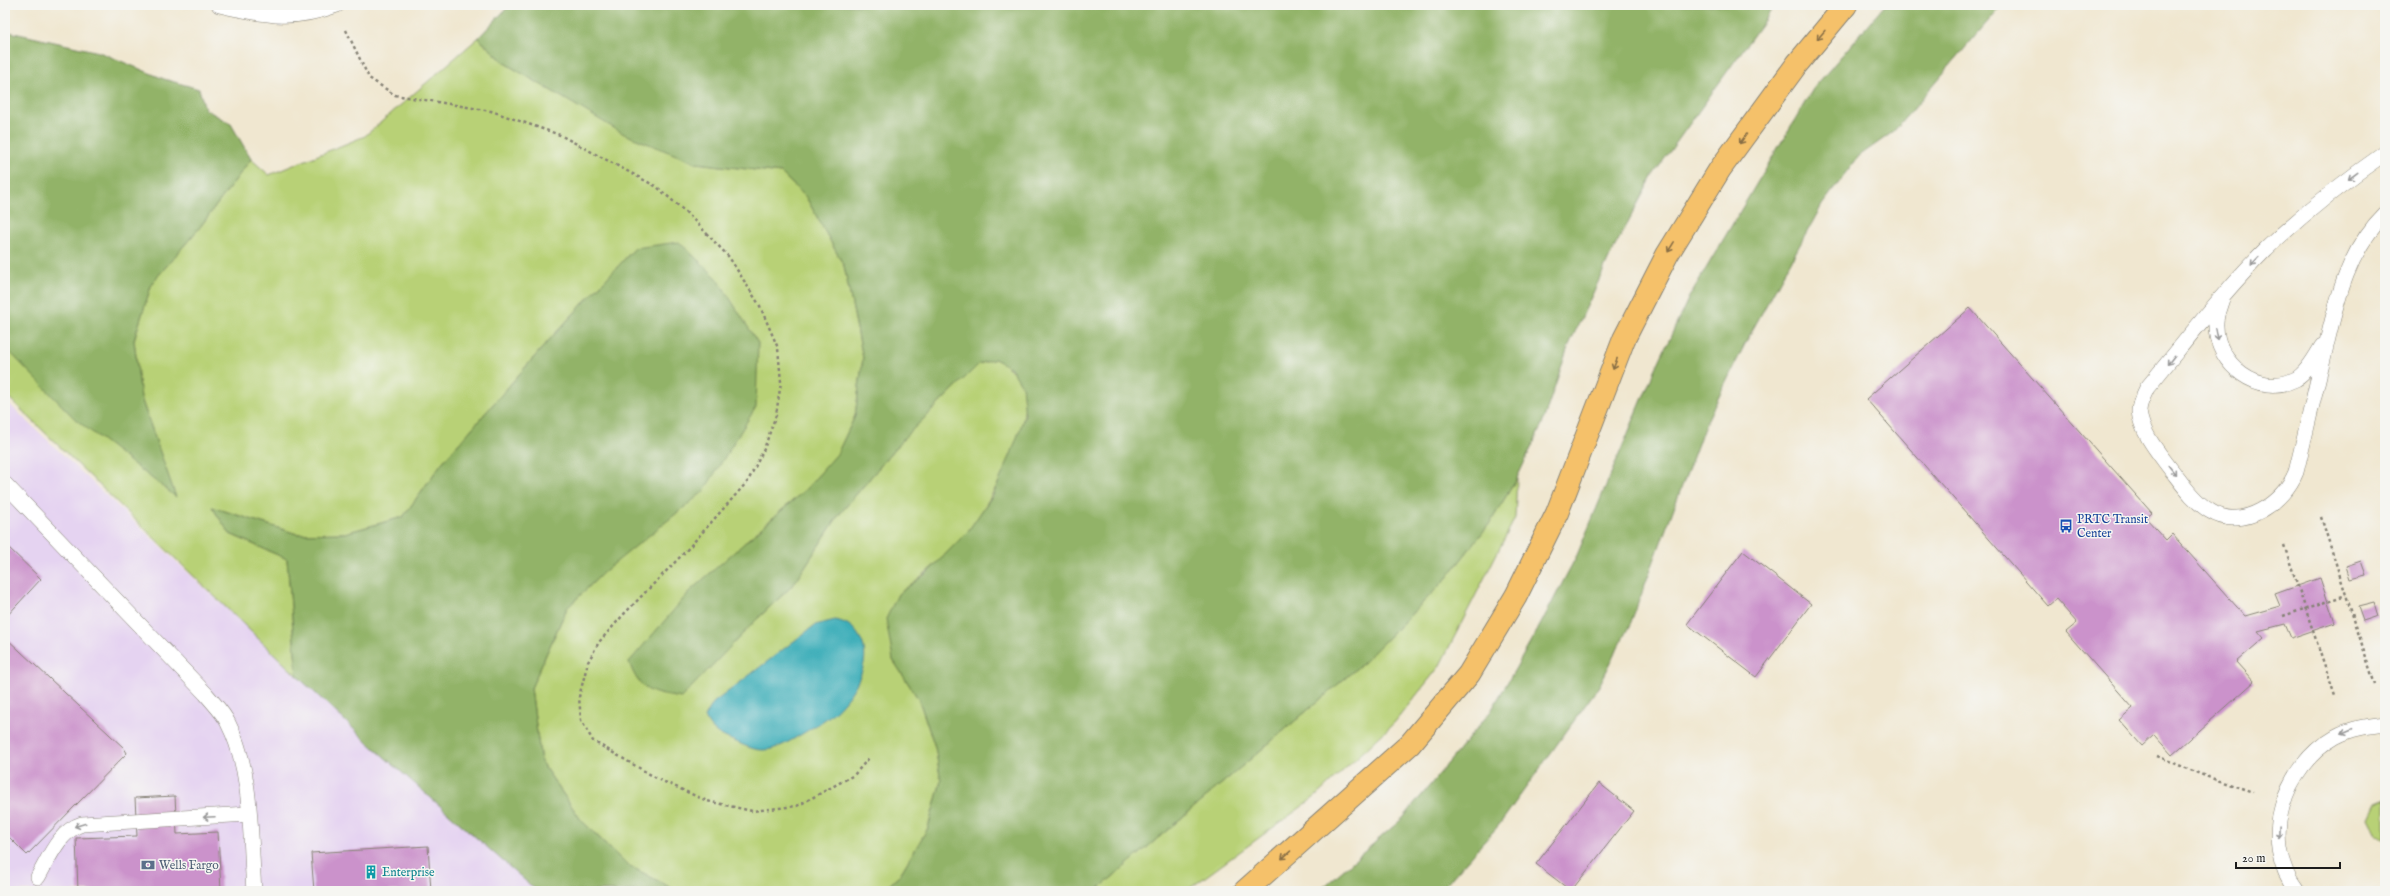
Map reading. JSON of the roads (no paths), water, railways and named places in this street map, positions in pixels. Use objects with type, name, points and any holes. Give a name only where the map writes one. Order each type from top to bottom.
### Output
[{"type":"highway","points":[[1245,891],[1410,744],[1469,674],[1516,596],[1557,513],[1624,339],[1667,255],[1720,169],[1797,64],[1846,5]]},
{"type":"lane","points":[[219,5],[266,15],[287,17],[313,14],[337,5]]},
{"type":"lane","points":[[2385,153],[2322,200],[2266,250],[2223,296],[2147,388],[2139,409],[2140,418],[2154,448],[2192,495],[2210,511],[2219,516],[2230,518],[2251,514],[2269,507],[2284,494],[2291,483],[2296,472],[2338,295],[2353,258],[2370,230],[2385,214]]},
{"type":"lane","points":[[2223,296],[2216,326],[2217,339],[2224,356],[2233,368],[2246,377],[2258,382],[2278,384],[2296,379],[2312,361],[2329,332]]},
{"type":"lane","points":[[5,484],[206,694],[228,722],[241,754],[248,814],[254,891]]},
{"type":"lane","points":[[2297,891],[2288,878],[2281,859],[2280,817],[2284,796],[2307,758],[2336,736],[2356,728],[2385,724]]},
{"type":"lane","points":[[38,877],[55,847],[69,831],[82,824],[248,814]]},
{"type":"water","points":[[835,620],[849,625],[857,633],[864,646],[865,658],[863,669],[852,692],[827,718],[793,739],[778,747],[768,750],[744,746],[720,735],[710,726],[705,717],[713,703],[815,625]]},
{"type":"place","name":"PRTC Transit Center","points":[[2066,526]]},
{"type":"place","name":"Wells Fargo","points":[[148,865]]},
{"type":"place","name":"Enterprise","points":[[371,872]]}]
